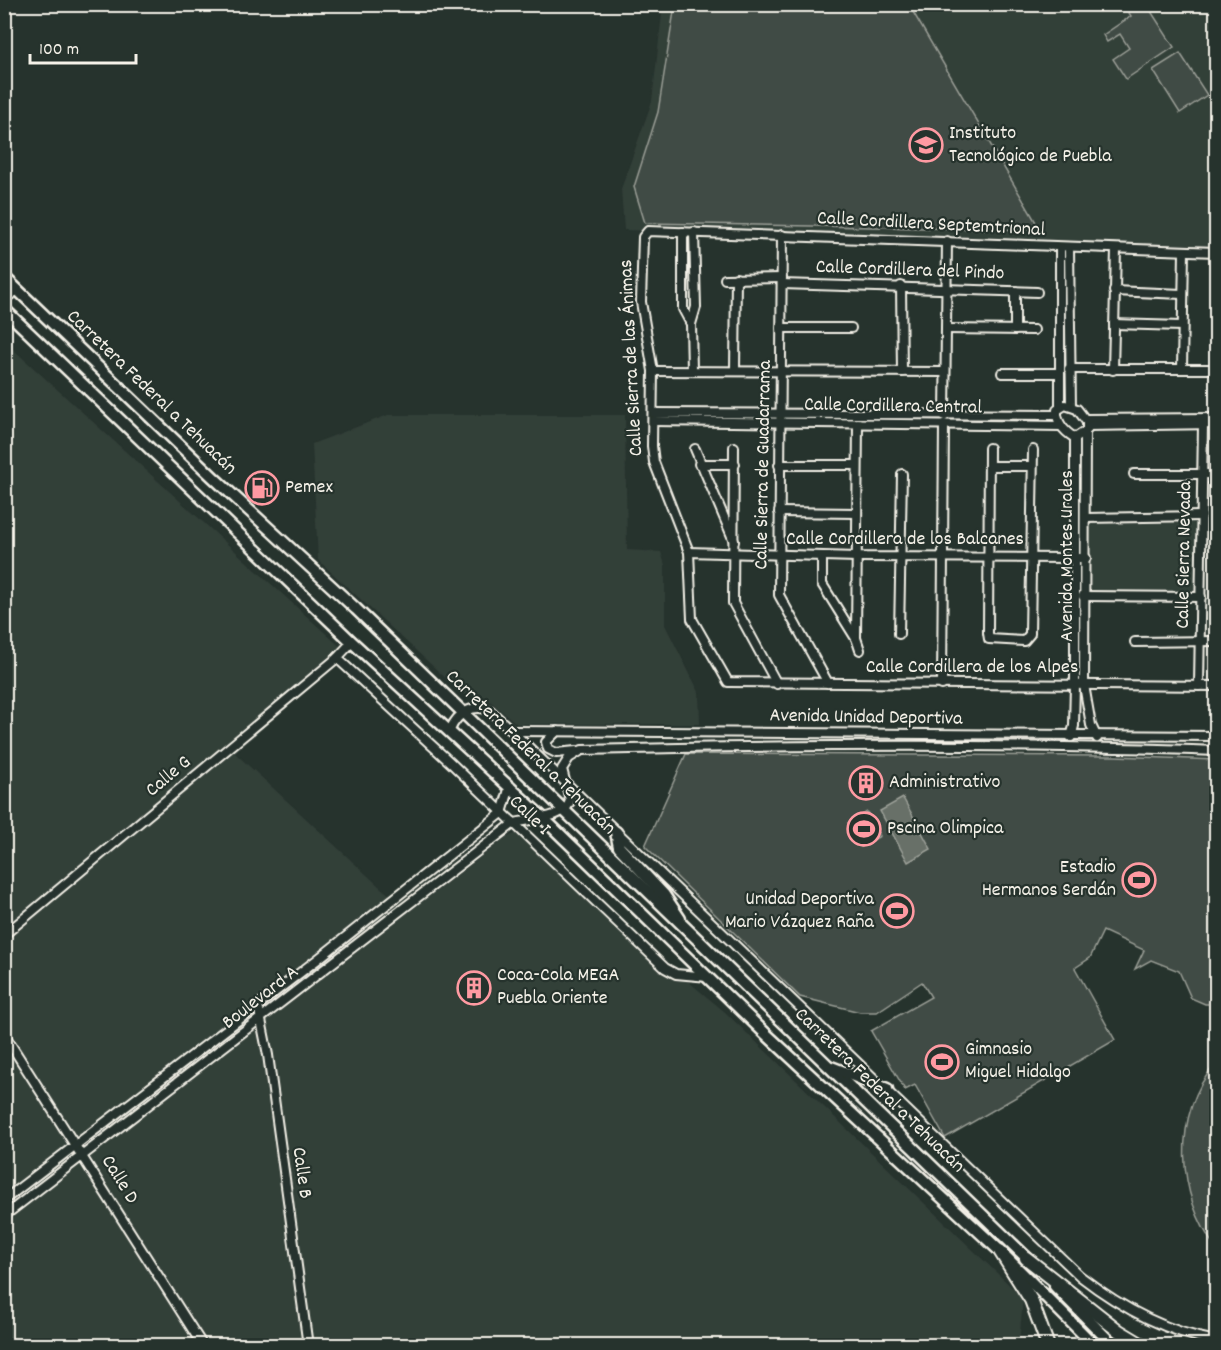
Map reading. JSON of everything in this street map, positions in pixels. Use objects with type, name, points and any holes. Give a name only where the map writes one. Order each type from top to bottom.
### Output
[{"type":"highway","points":[[1000,1251],[1030,1300],[1048,1346]]},
{"type":"highway","points":[[1026,1258],[1119,1331],[1144,1346]]},
{"type":"main road","name":"Carretera Federal a Tehuacán","points":[[4,276],[464,713],[1114,1346]]},
{"type":"main road","name":"Carretera Federal a Tehuacán","points":[[4,309],[352,642],[510,786],[767,1035],[1000,1251],[1095,1346]]},
{"type":"main road","points":[[616,832],[619,847],[664,895],[694,939]]},
{"type":"main road","points":[[825,1064],[887,1089]]},
{"type":"street","name":"Calle Cordillera Septemtrional","points":[[644,232],[782,235],[1216,252]]},
{"type":"street","name":"Calle Sierra de las Ánimas","points":[[644,232],[641,302],[653,371],[654,462],[689,552],[692,619],[728,682]]},
{"type":"street","points":[[683,232],[683,309],[691,324]]},
{"type":"street","points":[[692,370],[691,324],[696,307],[694,232]]},
{"type":"street","name":"Calle Sierra de Guadarrama","points":[[782,235],[779,595],[828,683]]},
{"type":"street","points":[[942,685],[947,241]]},
{"type":"street","points":[[1060,247],[1058,373],[1060,406],[1057,415],[1061,426],[1075,438],[1086,426],[1216,418]]},
{"type":"street","points":[[1069,248],[1071,406],[1086,426]]},
{"type":"street","points":[[1113,370],[1116,249]]},
{"type":"street","points":[[1182,369],[1184,251]]},
{"type":"street","points":[[735,370],[736,278]]},
{"type":"street","name":"Calle Cordillera del Pindo","points":[[725,279],[1037,292]]},
{"type":"street","points":[[901,286],[902,372]]},
{"type":"street","points":[[4,299],[18,290]]},
{"type":"street","points":[[1015,330],[1016,291]]},
{"type":"street","points":[[1114,291],[1182,294]]},
{"type":"street","points":[[1059,297],[1069,296]]},
{"type":"street","points":[[1114,324],[1182,326]]},
{"type":"street","points":[[782,328],[851,328]]},
{"type":"street","points":[[946,329],[1034,330]]},
{"type":"street","points":[[1069,369],[1216,369]]},
{"type":"street","points":[[653,371],[945,372]]},
{"type":"street","points":[[1002,373],[1058,373]]},
{"type":"street","points":[[1060,406],[1071,406]]},
{"type":"street","name":"Calle Cordillera Central","points":[[780,417],[858,423],[1057,415]]},
{"type":"street","name":"Calle Cordillera Central","points":[[654,417],[945,420],[1061,426]]},
{"type":"street","points":[[856,638],[858,423]]},
{"type":"street","name":"Calle Sierra Nevada","points":[[1199,686],[1203,424]]},
{"type":"street","points":[[1086,426],[1216,424]]},
{"type":"street","name":"Avenida Montes Urales","points":[[1086,426],[1084,685],[1091,725],[1103,747]]},
{"type":"street","name":"Avenida Montes Urales","points":[[1066,747],[1074,726],[1075,438]]},
{"type":"street","points":[[734,447],[734,603],[777,684]]},
{"type":"street","points":[[988,448],[989,639],[1029,639],[1033,450]]},
{"type":"street","points":[[695,449],[699,464],[735,545]]},
{"type":"street","points":[[699,464],[735,464]]},
{"type":"street","points":[[779,465],[857,465]]},
{"type":"street","points":[[988,466],[1032,466]]},
{"type":"street","points":[[899,634],[902,474]]},
{"type":"street","points":[[1134,474],[1216,474]]},
{"type":"street","points":[[779,512],[856,513]]},
{"type":"street","points":[[1086,518],[1202,516]]},
{"type":"street","name":"Calle Cordillera de los Balcanes","points":[[689,552],[822,557],[1086,558]]},
{"type":"street","points":[[822,557],[822,584],[856,638],[860,650]]},
{"type":"street","points":[[1075,596],[1201,597]]},
{"type":"street","points":[[1135,642],[1216,641]]},
{"type":"street","name":"Calle G","points":[[4,935],[337,658],[352,642]]},
{"type":"street","name":"Calle I","points":[[337,658],[665,968],[676,974],[708,977]]},
{"type":"street","name":"Calle Cordillera de los Alpes","points":[[728,682],[1216,686]]},
{"type":"street","points":[[450,730],[472,707],[482,706],[492,711],[564,783],[803,1007],[1080,1276],[1100,1291],[1140,1314],[1198,1338],[1210,1346]]},
{"type":"street","points":[[1074,726],[1091,725]]},
{"type":"street","name":"Avenida Unidad Deportiva","points":[[557,731],[546,742],[550,750],[559,753],[582,750],[805,744],[1103,747],[1216,751]]},
{"type":"street","name":"Avenida Unidad Deportiva","points":[[515,732],[1216,736]]},
{"type":"street","points":[[805,744],[806,734]]},
{"type":"street","points":[[830,745],[831,734]]},
{"type":"street","points":[[858,745],[859,734]]},
{"type":"street","points":[[542,817],[565,812],[570,800],[562,769],[569,758],[582,750]]},
{"type":"street","points":[[502,813],[510,786]]},
{"type":"street","name":"Boulevard A","points":[[5,1200],[502,813]]},
{"type":"street","name":"Boulevard A","points":[[4,1216],[514,823],[542,817]]},
{"type":"street","points":[[387,904],[394,914]]},
{"type":"street","name":"Calle B","points":[[258,1005],[263,1018],[308,1346]]},
{"type":"street","name":"Calle D","points":[[4,1034],[76,1143],[203,1346]]},
{"type":"street","points":[[5,1200],[13,1209]]},
{"type":"street","points":[[1198,1338],[1216,1341]]},
{"type":"shaded area","name":"Instituto Tecnológico de Puebla","points":[[663,5],[1216,5],[1216,247],[624,230],[621,189],[652,101]]},
{"type":"shaded area","points":[[675,5],[909,5],[1037,224],[1034,224],[1035,230],[645,223],[634,187],[658,112]]},
{"type":"shaded area","points":[[1124,5],[1147,5],[1174,47],[1126,79],[1113,59],[1129,48],[1120,34],[1107,42],[1103,35],[1131,16]]},
{"type":"shaded area","points":[[1180,53],[1207,95],[1180,113],[1153,70]]},
{"type":"shaded area","points":[[4,341],[347,653],[235,753],[381,888],[410,911],[507,837],[528,829],[690,983],[725,1012],[1023,1298],[1019,1345],[5,1345]]},
{"type":"shaded area","points":[[388,415],[625,415],[627,550],[661,552],[665,565],[665,625],[699,692],[700,724],[517,724],[485,697],[464,695],[318,560],[312,444]]},
{"type":"shaded area","points":[[1197,519],[1198,591],[1090,592],[1090,520]]},
{"type":"shaded area","name":"Unidad Deportiva Mario Vázquez Raña","points":[[686,754],[1115,756],[1216,760],[1216,1004],[1205,1004],[1191,998],[1179,971],[1151,960],[1135,969],[1144,950],[1103,931],[1090,958],[1075,968],[1115,1040],[945,1138],[915,1085],[905,1090],[871,1031],[931,997],[922,982],[877,1012],[860,1012],[800,997],[645,846]]},
{"type":"shaded area","points":[[903,798],[931,849],[908,862],[880,811]]},
{"type":"shaded area","name":"Pscina Olimpica","points":[[867,812],[880,836],[861,847],[848,823]]},
{"type":"shaded area","points":[[1216,1063],[1216,1248],[1193,1204],[1184,1156],[1186,1131],[1192,1107],[1201,1084]]},
{"type":"place","name":"Instituto Tecnológico de Puebla","points":[[926,145]]},
{"type":"place","name":"Pemex","points":[[262,488]]},
{"type":"place","name":"Administrativo","points":[[866,783]]},
{"type":"place","name":"Pscina Olimpica","points":[[864,829]]},
{"type":"place","name":"Estadio Hermanos Serdán","points":[[1139,880]]},
{"type":"place","name":"Unidad Deportiva Mario Vázquez Raña","points":[[897,911]]},
{"type":"place","name":"Coca-Cola MEGA Puebla Oriente","points":[[474,988]]},
{"type":"place","name":"Gimnasio Miguel Hidalgo","points":[[942,1062]]}]
